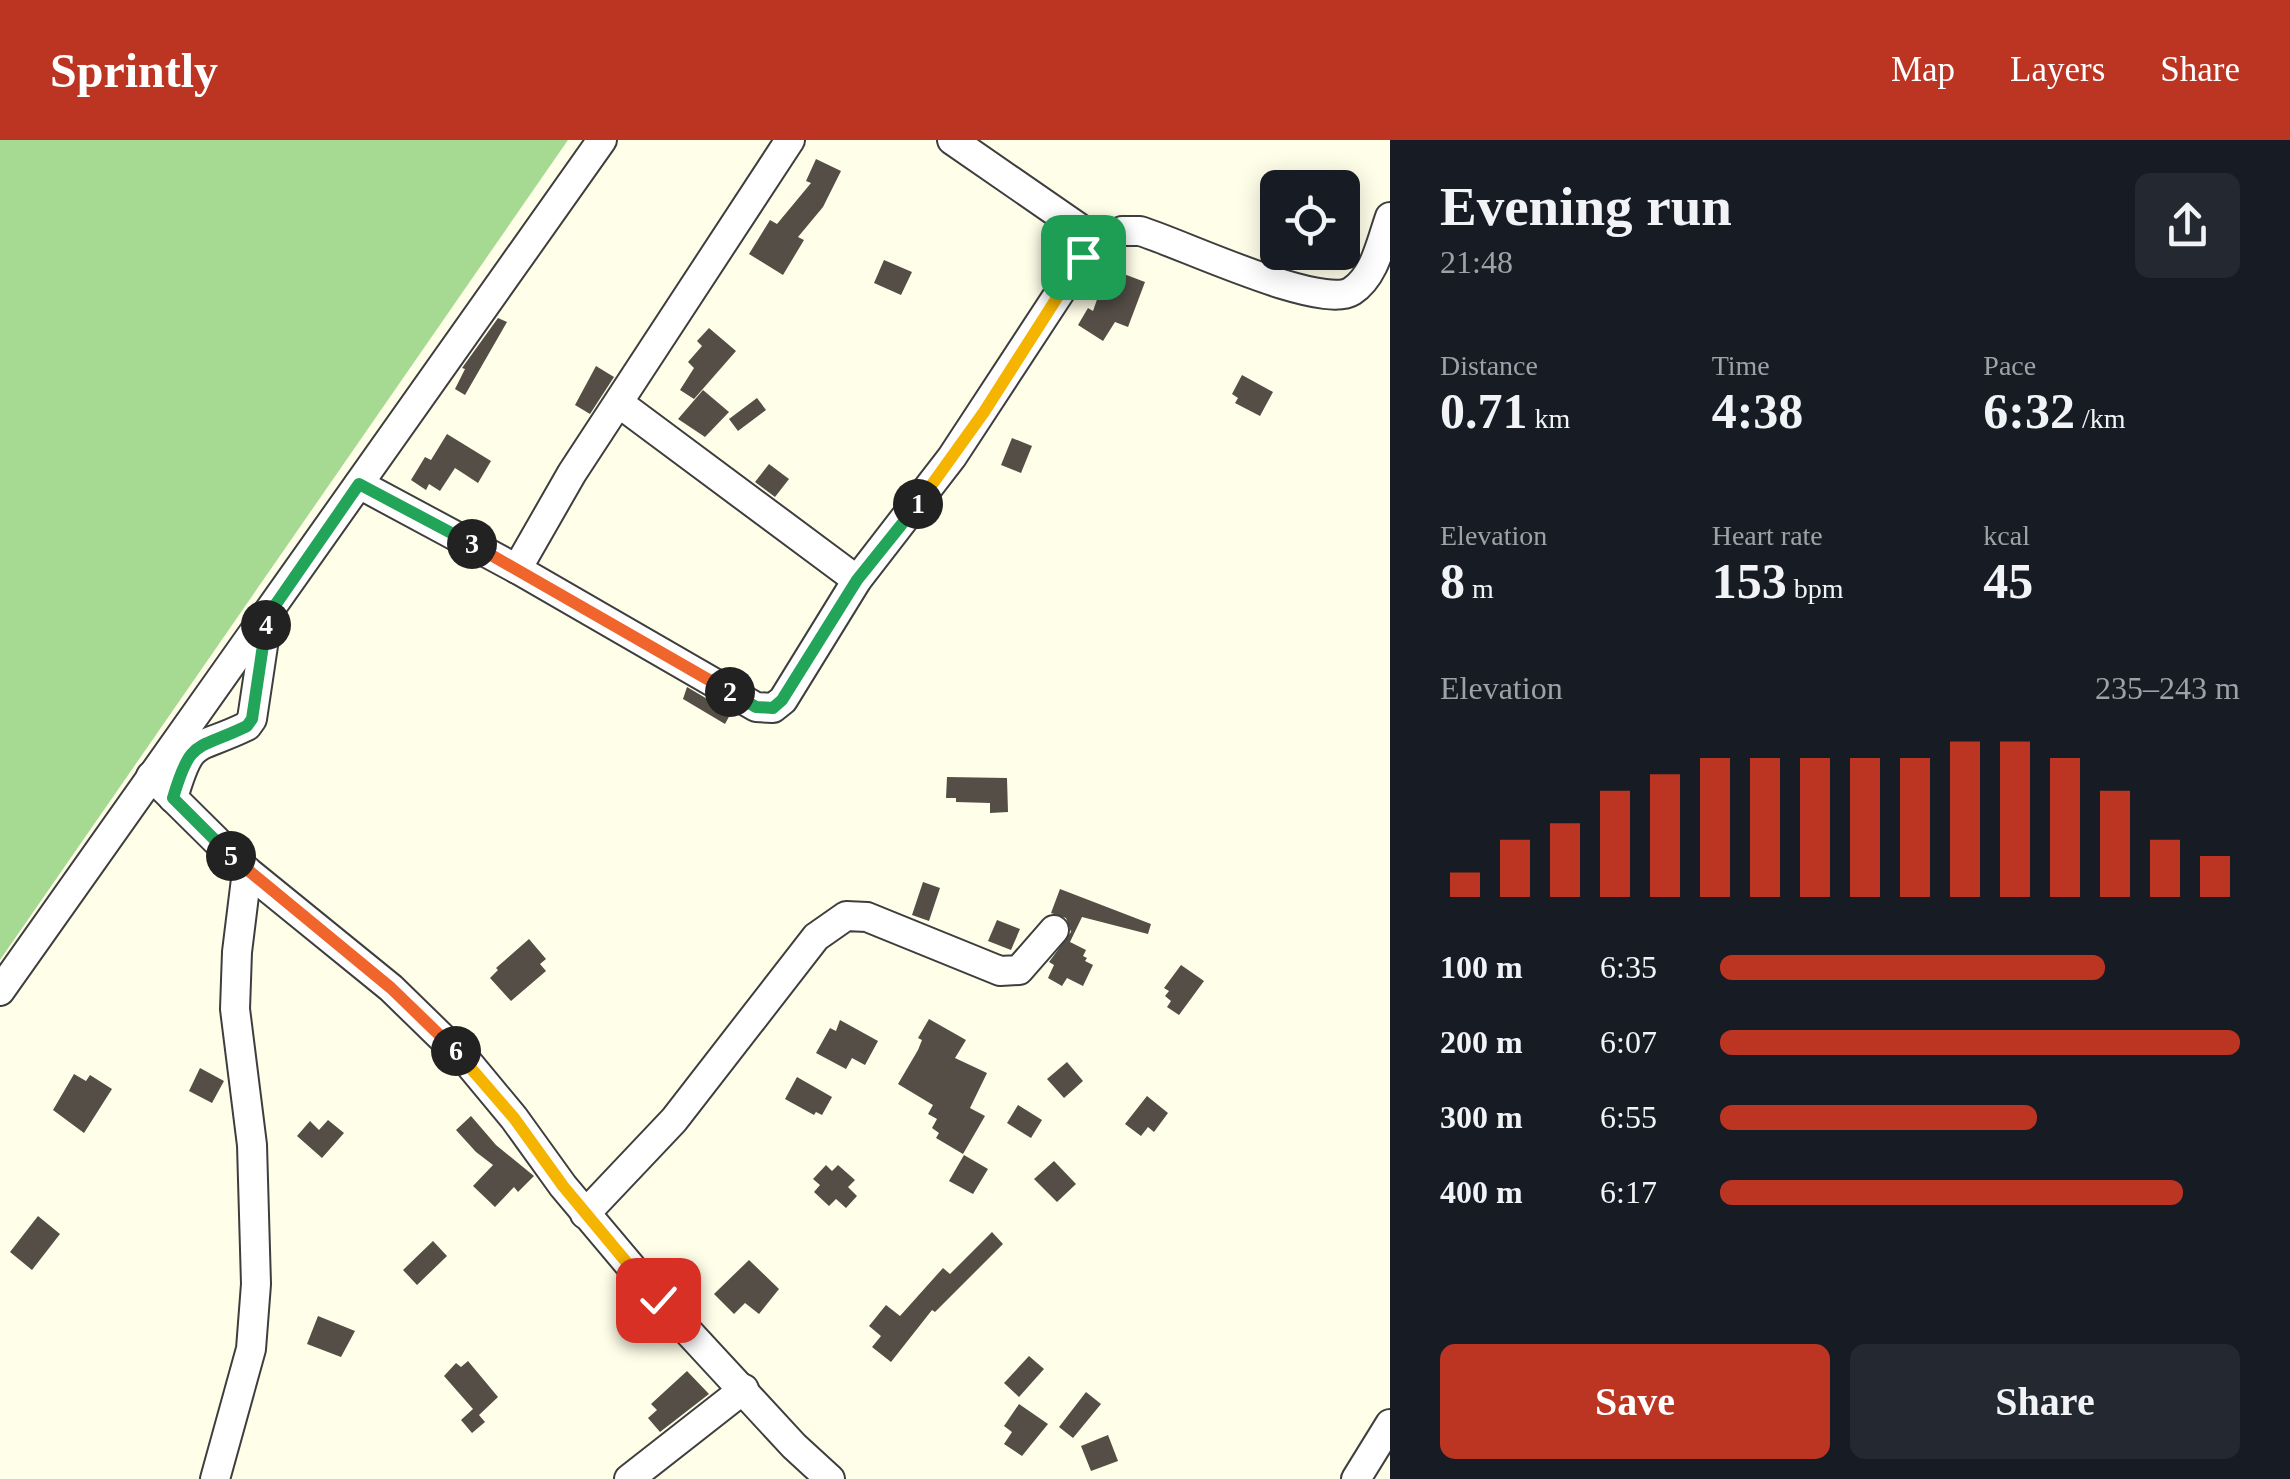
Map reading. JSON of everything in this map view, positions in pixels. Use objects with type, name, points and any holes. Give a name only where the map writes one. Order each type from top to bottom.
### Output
[{"type":"street","points":[[0,990],[602,140]]},
{"type":"street","points":[[517,569],[572,473],[790,140]]},
{"type":"street","points":[[952,140],[1098,241]]},
{"type":"street","points":[[359,484],[517,569],[756,707],[773,708],[782,700],[857,580],[952,458],[1067,279],[1098,241],[1122,231],[1140,231],[1266,278],[1324,296],[1341,297],[1370,272],[1390,217]]},
{"type":"street","points":[[619,402],[857,580]]},
{"type":"street","points":[[173,798],[181,770],[193,749],[247,726],[252,719],[267,617]]},
{"type":"street","points":[[151,776],[246,871],[391,988],[448,1043],[514,1118],[585,1214],[658,1300],[794,1446],[830,1479]]},
{"type":"street","points":[[215,1479],[250,1349],[256,1284],[252,1145],[236,1008],[237,952],[246,871]]},
{"type":"street","points":[[585,1214],[674,1120],[816,936],[846,916],[866,917],[1000,971],[1020,970],[1054,930]]},
{"type":"street","points":[[629,1479],[744,1389]]},
{"type":"street","points":[[1356,1479],[1390,1424]]},
{"type":"green space","points":[[0,140],[568,140],[0,960]]},
{"type":"building","points":[[816,159],[841,171],[823,207],[798,237],[804,240],[783,275],[749,254],[770,220],[777,224],[811,183],[806,181]]},
{"type":"building","points":[[884,260],[912,272],[901,295],[874,283]]},
{"type":"building","points":[[1108,268],[1145,282],[1128,327],[1115,322],[1103,341],[1078,325],[1088,308],[1093,311]]},
{"type":"building","points":[[498,318],[507,322],[465,395],[455,389],[465,369],[462,368]]},
{"type":"building","points":[[709,328],[736,351],[694,399],[680,390],[694,368],[688,362],[702,346],[697,341]]},
{"type":"building","points":[[596,366],[614,377],[590,414],[575,405]]},
{"type":"building","points":[[1242,375],[1273,392],[1260,416],[1235,403],[1238,398],[1232,394]]},
{"type":"building","points":[[703,390],[729,412],[705,437],[678,419]]},
{"type":"building","points":[[757,398],[766,410],[738,431],[729,419]]},
{"type":"building","points":[[447,434],[491,461],[478,483],[455,468],[440,491],[429,484],[426,490],[411,480],[425,457],[431,460]]},
{"type":"building","points":[[1012,438],[1032,446],[1021,473],[1001,465]]},
{"type":"building","points":[[769,464],[789,479],[775,497],[755,482]]},
{"type":"building","points":[[687,687],[731,713],[725,724],[683,699]]},
{"type":"building","points":[[947,777],[1007,778],[1008,812],[990,813],[990,803],[946,798]]},
{"type":"building","points":[[923,882],[940,888],[929,921],[912,915]]},
{"type":"building","points":[[1060,889],[1151,924],[1148,934],[1082,917],[1070,942],[1086,950],[1085,961],[1093,965],[1083,986],[1067,978],[1062,986],[1048,978],[1054,965],[1049,962],[1071,932],[1066,918],[1051,913]]},
{"type":"building","points":[[997,920],[1020,929],[1011,950],[988,941]]},
{"type":"building","points":[[529,939],[546,959],[540,964],[546,971],[511,1001],[490,978]]},
{"type":"building","points":[[1181,965],[1204,981],[1179,1015],[1167,1007],[1171,1001],[1164,988]]},
{"type":"building","points":[[929,1019],[966,1040],[955,1058],[987,1073],[970,1108],[985,1116],[963,1154],[936,1138],[939,1133],[932,1128],[937,1119],[928,1114],[933,1105],[898,1084],[918,1050],[922,1040],[918,1038]]},
{"type":"building","points":[[840,1020],[878,1041],[865,1065],[852,1058],[846,1069],[816,1053],[830,1028],[836,1031]]},
{"type":"building","points":[[1067,1062],[1083,1081],[1064,1098],[1047,1079]]},
{"type":"building","points":[[200,1068],[224,1081],[212,1103],[189,1091]]},
{"type":"building","points":[[74,1074],[86,1081],[90,1075],[112,1089],[84,1133],[53,1110]]},
{"type":"building","points":[[797,1077],[832,1097],[822,1115],[814,1115],[785,1099]]},
{"type":"building","points":[[1147,1096],[1168,1113],[1154,1132],[1148,1127],[1141,1136],[1125,1124]]},
{"type":"building","points":[[1018,1105],[1042,1120],[1031,1138],[1007,1123]]},
{"type":"building","points":[[471,1116],[496,1145],[534,1176],[518,1192],[514,1187],[495,1207],[473,1186],[493,1165],[456,1130]]},
{"type":"building","points":[[328,1120],[344,1133],[322,1158],[297,1136],[310,1121],[319,1130]]},
{"type":"building","points":[[964,1155],[988,1169],[973,1194],[949,1181]]},
{"type":"building","points":[[1054,1161],[1076,1184],[1057,1202],[1034,1179]]},
{"type":"building","points":[[826,1165],[832,1171],[838,1165],[855,1180],[848,1187],[857,1196],[846,1208],[836,1199],[829,1206],[814,1192],[820,1185],[813,1179]]},
{"type":"building","points":[[38,1216],[60,1234],[32,1270],[10,1252]]},
{"type":"building","points":[[992,1232],[1003,1244],[935,1312],[932,1310],[891,1362],[872,1347],[881,1336],[869,1326],[886,1305],[900,1316],[943,1268],[950,1274]]},
{"type":"building","points":[[433,1241],[447,1256],[417,1285],[403,1270]]},
{"type":"building","points":[[749,1260],[779,1289],[759,1314],[745,1303],[734,1314],[714,1294]]},
{"type":"building","points":[[318,1316],[355,1331],[341,1357],[307,1344]]},
{"type":"building","points":[[1029,1356],[1044,1369],[1019,1397],[1004,1383]]},
{"type":"building","points":[[468,1361],[498,1397],[479,1415],[485,1422],[472,1433],[461,1420],[473,1409],[444,1376],[456,1363],[461,1367]]},
{"type":"building","points":[[687,1371],[709,1394],[660,1432],[648,1418],[657,1410],[651,1404]]},
{"type":"building","points":[[1086,1392],[1101,1404],[1073,1438],[1059,1427]]},
{"type":"building","points":[[1019,1404],[1048,1424],[1022,1456],[1004,1444],[1012,1432],[1004,1426]]},
{"type":"building","points":[[1108,1435],[1118,1461],[1091,1471],[1081,1446]]},
{"type":"route","points":[[658,1300],[585,1214],[470,1065],[391,988],[246,871],[173,798],[181,770],[193,749],[247,726],[252,719],[267,617],[359,484],[517,569],[756,707],[773,708],[782,700],[857,580],[952,458],[1083,257]]}]
